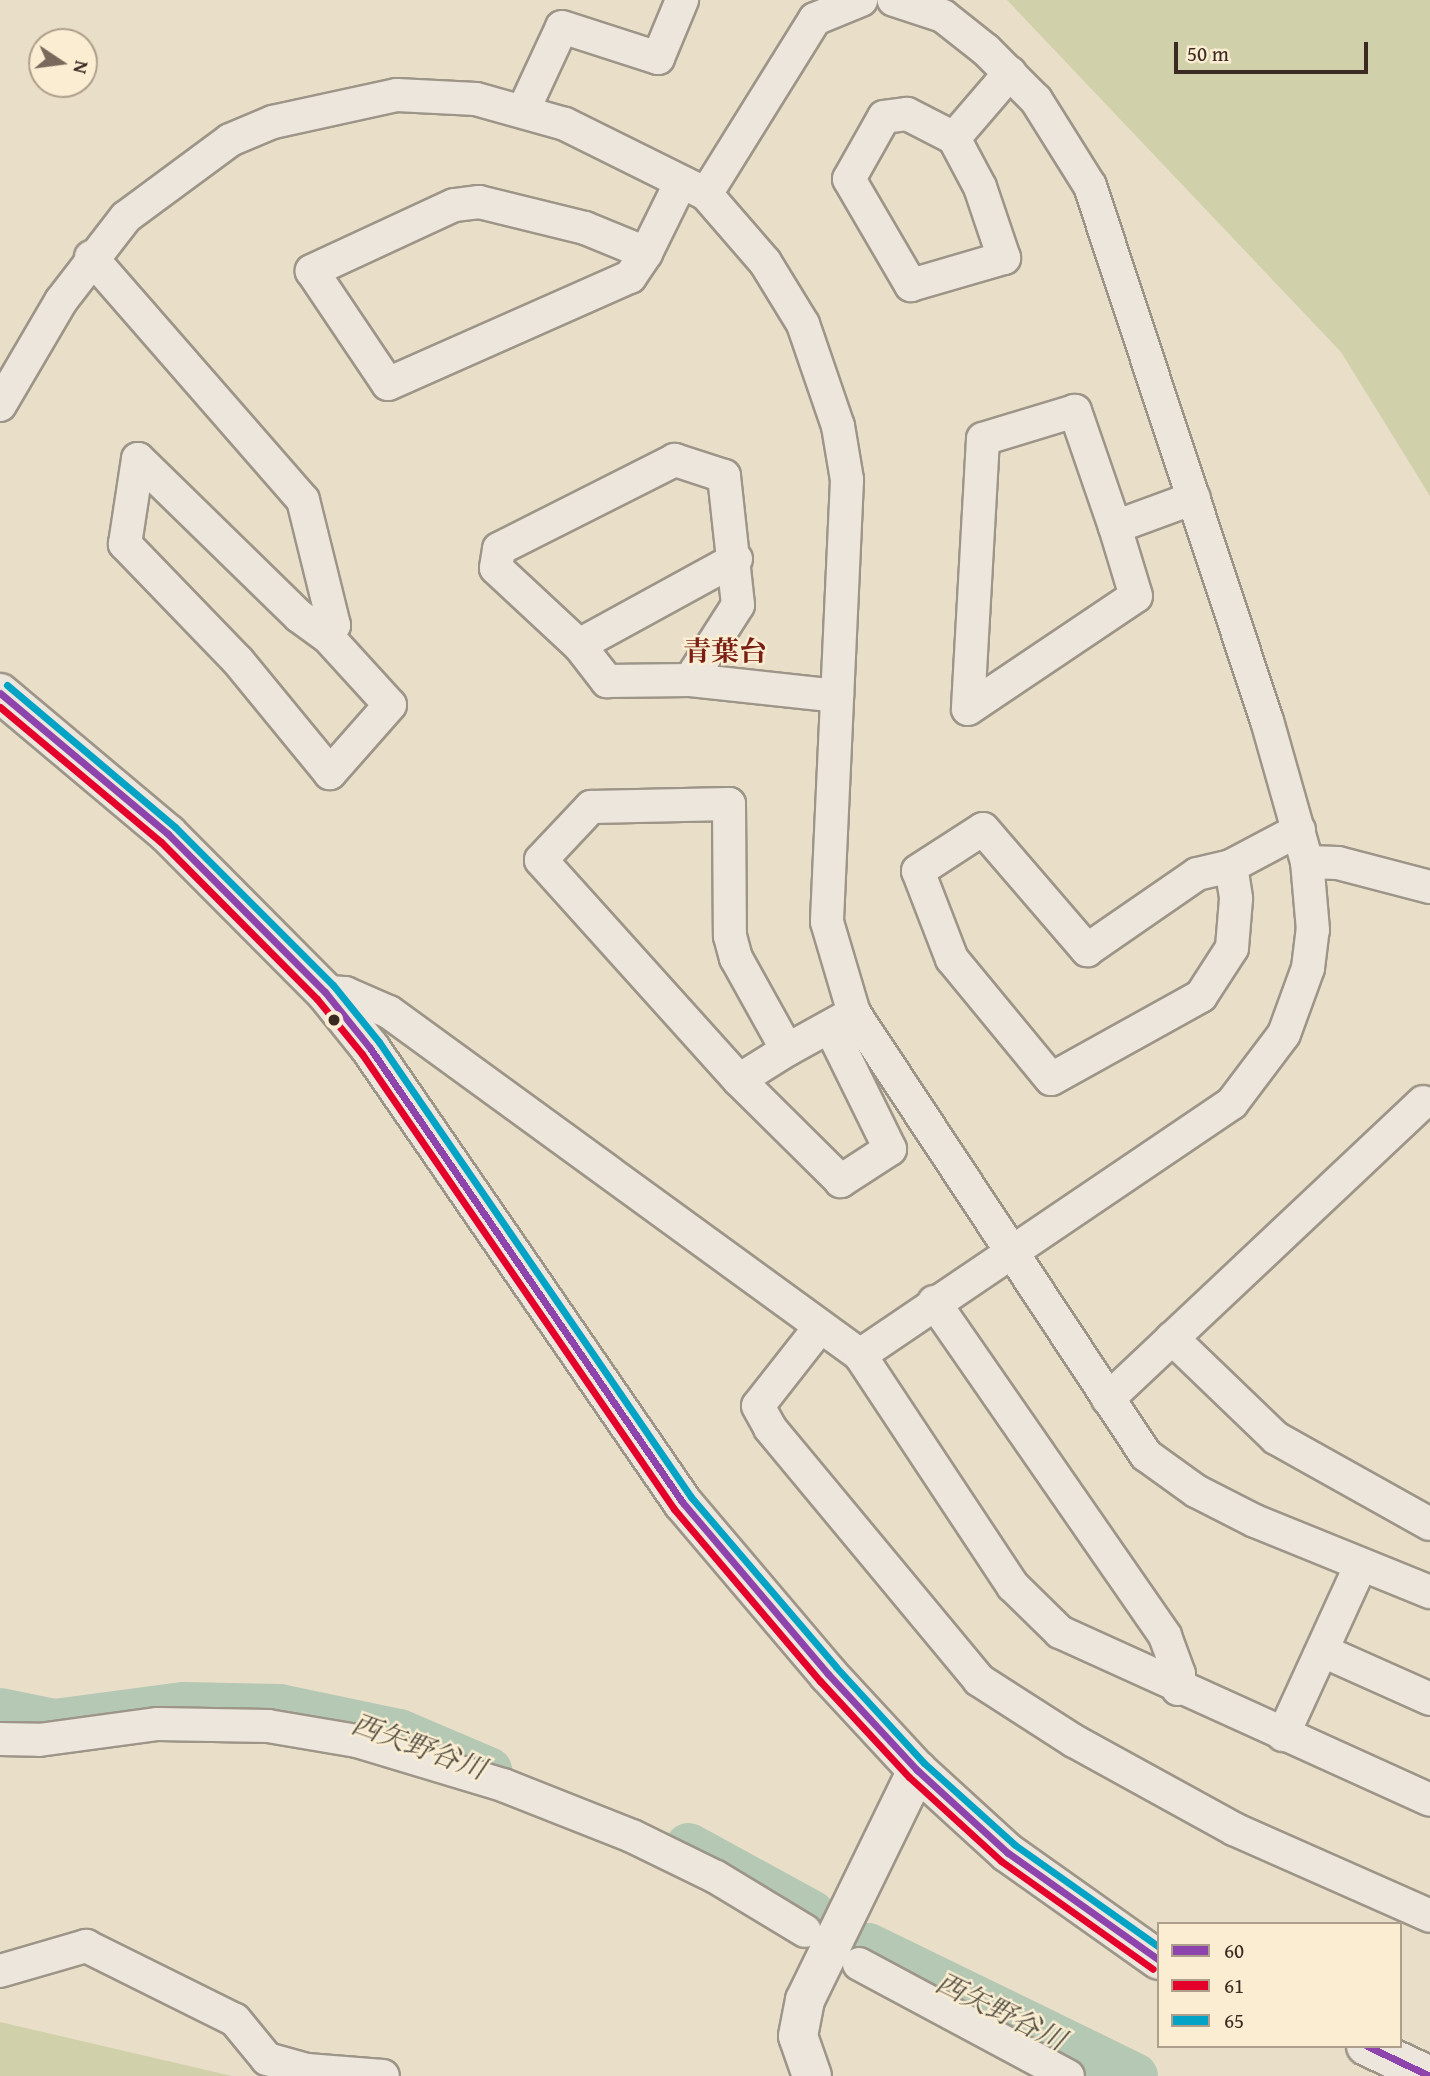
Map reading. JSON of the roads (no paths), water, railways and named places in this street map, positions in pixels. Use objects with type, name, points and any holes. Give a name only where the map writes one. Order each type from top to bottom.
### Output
[{"type":"street","points":[[524,109],[564,13],[658,58],[682,0]]},
{"type":"street","points":[[646,253],[585,228],[479,202],[454,205],[312,271],[388,384],[630,277],[815,19],[861,0]]},
{"type":"street","points":[[860,1355],[934,1302],[1232,1103],[1272,1054],[1308,968],[1313,930],[1307,862],[1298,830],[1194,498],[1090,186],[1036,100],[1010,73],[943,16],[894,0]]},
{"type":"street","points":[[954,138],[1010,73]]},
{"type":"street","points":[[0,405],[91,257],[126,217],[193,164],[274,122],[330,105],[397,95],[434,93],[524,109],[640,158],[693,188],[765,262],[803,324],[838,426],[847,480],[827,922],[842,1020],[890,1149],[841,1181],[739,1080],[541,860],[591,807],[729,804],[730,936],[736,958],[787,1050]]},
{"type":"street","points":[[907,114],[954,138],[980,187],[1004,258],[911,285],[849,179],[884,117],[907,114]]},
{"type":"street","points":[[91,257],[303,500],[334,625],[327,636]]},
{"type":"street","points":[[1075,411],[1115,527],[1136,596],[968,709],[982,439],[1075,411]]},
{"type":"street","points":[[138,459],[299,616],[327,636],[390,705],[330,773],[238,661],[125,544],[138,459]]},
{"type":"street","points":[[690,680],[738,605],[736,559],[724,477],[675,460],[499,549],[496,568],[579,645],[607,681],[690,680],[837,696]]},
{"type":"street","points":[[1115,527],[1194,498]]},
{"type":"street","points":[[579,645],[736,559]]},
{"type":"street","points":[[0,693],[169,834],[325,992],[719,1552],[917,1770],[1008,1853],[1157,1959]]},
{"type":"street","points":[[1231,866],[1236,900],[1232,948],[1201,996],[1051,1079],[952,959],[918,871],[983,829],[1087,950],[1197,874],[1231,866],[1298,830]]},
{"type":"street","points":[[1307,862],[1338,863],[1430,887]]},
{"type":"street","points":[[325,992],[354,996],[389,1013],[860,1355],[1013,1586],[1036,1611],[1082,1646],[1430,1800]]},
{"type":"street","points":[[739,1080],[842,1020]]},
{"type":"street","points":[[842,1020],[1014,1250],[1146,1455],[1166,1472],[1255,1521],[1430,1592]]},
{"type":"street","points":[[1108,1398],[1423,1102]]},
{"type":"street","points":[[934,1302],[1165,1636],[1180,1674],[1178,1689]]},
{"type":"street","points":[[820,1327],[758,1406],[770,1428],[979,1680],[1074,1741],[1234,1829],[1430,1916]]},
{"type":"street","points":[[1172,1338],[1276,1438],[1430,1524]]},
{"type":"street","points":[[1283,1735],[1325,1652],[1361,1565]]},
{"type":"street","points":[[1325,1652],[1430,1699]]},
{"type":"street","points":[[0,1739],[38,1740],[158,1724],[268,1726],[357,1741],[503,1785],[632,1836],[716,1877],[805,1931]]},
{"type":"street","points":[[808,2074],[798,2035],[806,2000],[917,1770]]},
{"type":"street","points":[[0,1971],[86,1945],[235,2020],[267,2059],[307,2070],[383,2076]]},
{"type":"street","points":[[859,1964],[1068,2076]]},
{"type":"street","points":[[1370,2048],[1430,2076]]},
{"type":"waterway","name":"西矢野谷川","points":[[0,1711],[54,1722],[184,1705],[279,1707],[399,1732],[488,1770]]},
{"type":"waterway","name":"西矢野谷川","points":[[688,1846],[811,1913]]},
{"type":"waterway","name":"西矢野谷川","points":[[868,1946],[1134,2076]]},
{"type":"district","name":"青葉台","points":[[725,651]]}]
